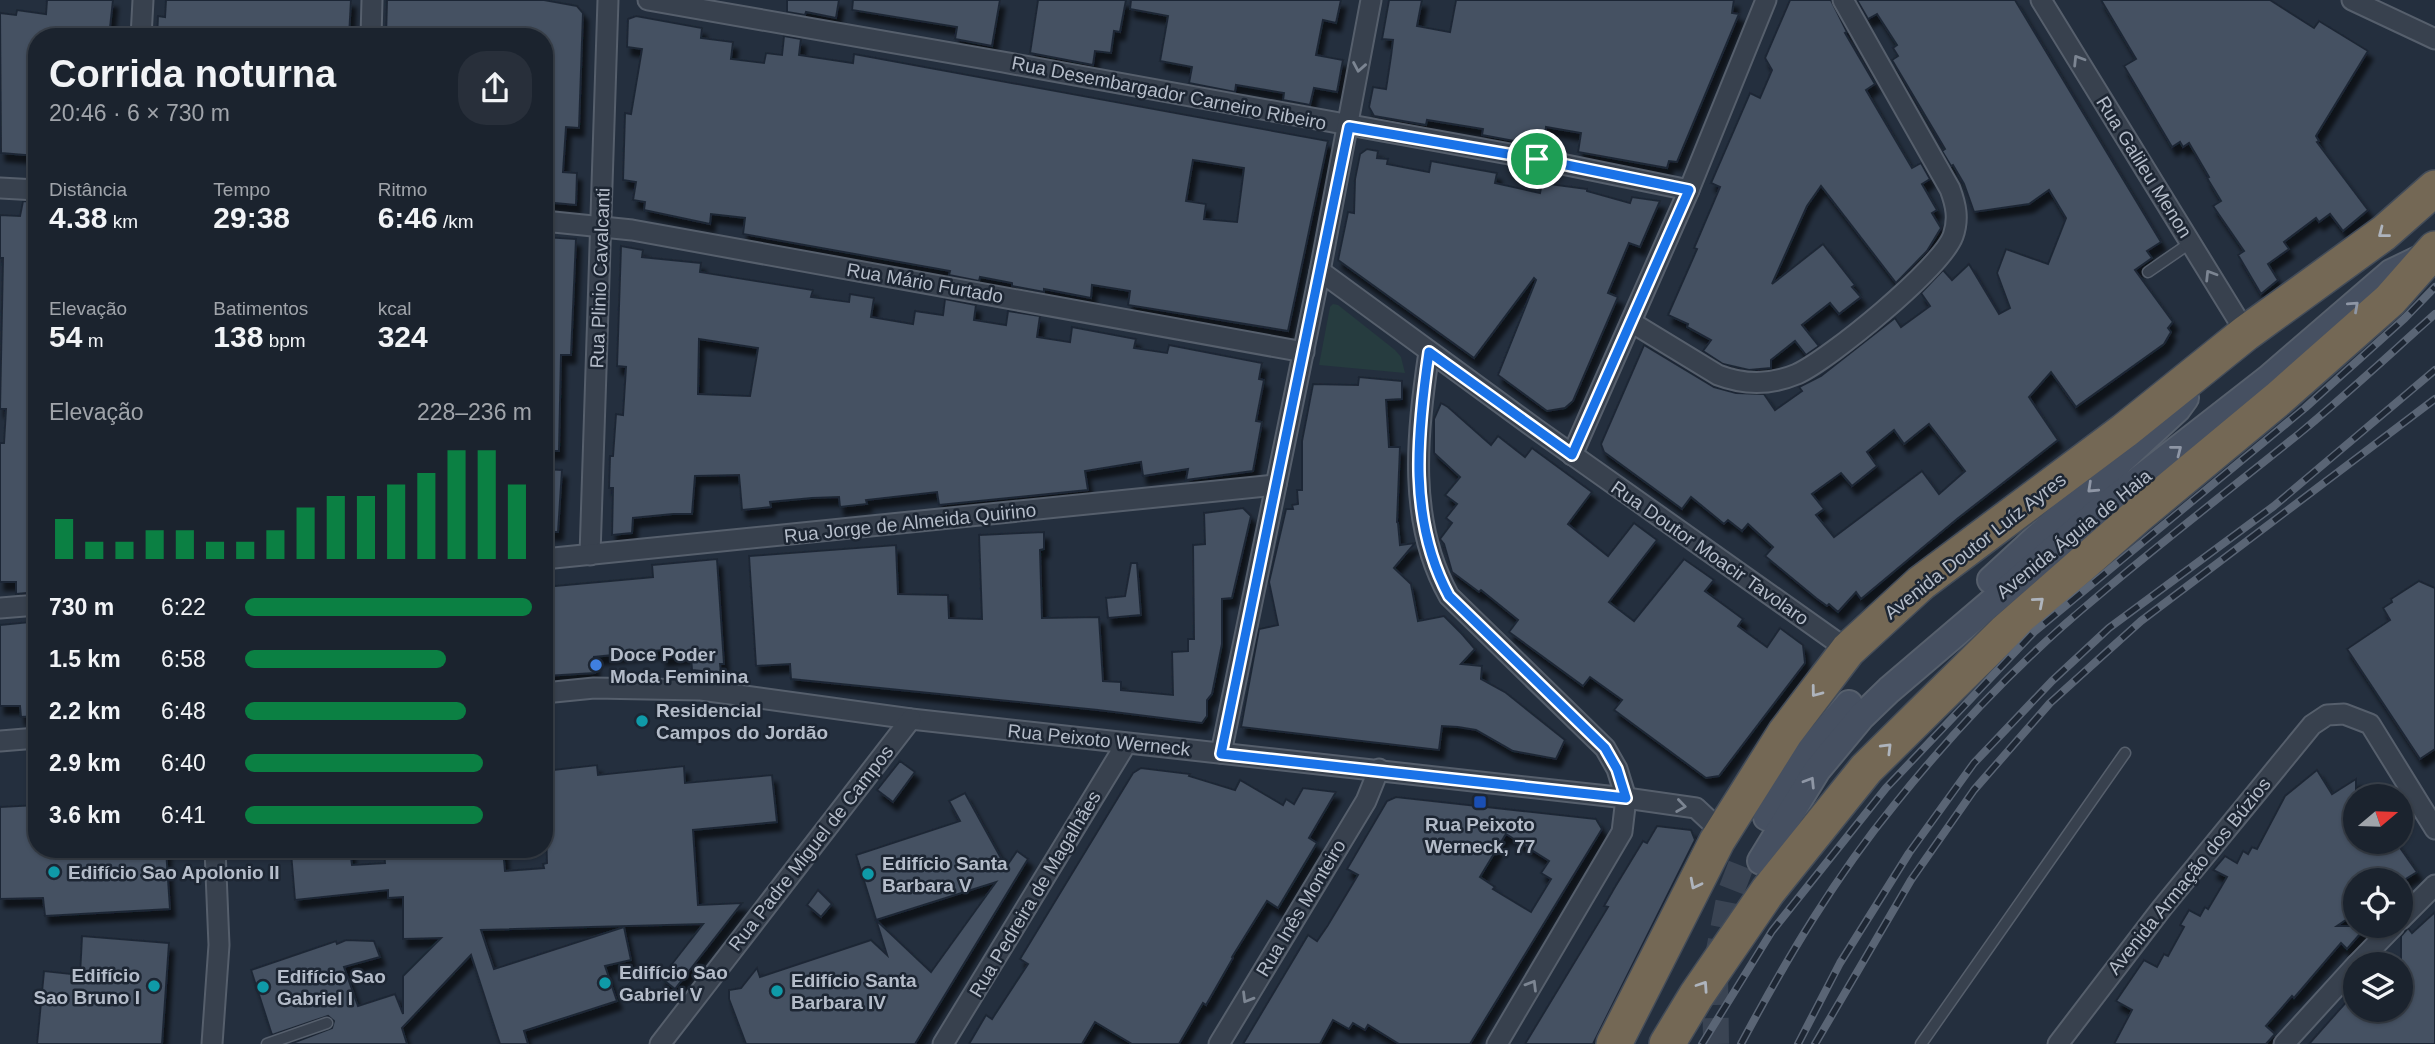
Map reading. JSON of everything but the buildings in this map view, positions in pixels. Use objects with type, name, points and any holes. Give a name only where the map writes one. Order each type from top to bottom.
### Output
[{"type":"highway","name":"Avenida Doutor Luíz Ayres","points":[[1614,1044],[1741,852],[1785,733],[1848,650],[1921,583],[2124,431],[2235,342],[2384,233],[2435,188]]},
{"type":"highway","points":[[1667,1044],[1696,996],[1768,891],[1866,769],[2006,632],[2390,300],[2434,251]]},
{"type":"main road","name":"Avenida Águia de Haia","points":[[1741,852],[1817,770],[1861,717],[1889,690],[2100,510],[2298,355],[2391,273],[2434,251]]},
{"type":"main road","name":"Avenida Águia de Haia","points":[[1741,852],[1803,757],[1849,704],[1948,618],[2178,408],[2235,342]]},
{"type":"street","points":[[141,28],[143,0]]},
{"type":"street","points":[[371,28],[372,0]]},
{"type":"street","name":"Rua Plinio Cavalcanti","points":[[590,555],[608,0]]},
{"type":"street","name":"Rua Desembargador Carneiro Ribeiro","points":[[648,0],[1537,159],[1689,190]]},
{"type":"street","points":[[1221,754],[1349,127],[1371,0]]},
{"type":"street","points":[[1572,455],[1689,190],[1766,0]]},
{"type":"street","points":[[1631,322],[1718,375],[1734,381],[1754,383],[1775,380],[1797,374],[1828,355],[1895,300],[1944,252],[1957,222],[1950,189],[1843,0]]},
{"type":"street","name":"Rua Galileu Menon","points":[[2041,0],[2190,243],[2235,342]]},
{"type":"street","points":[[2353,0],[2435,39]]},
{"type":"street","points":[[0,188],[28,190]]},
{"type":"street","name":"Rua Mário Furtado","points":[[553,222],[646,232],[1304,352]]},
{"type":"street","name":"Rua Doutor Moacir Tavolaro","points":[[1320,271],[1572,455],[1848,650]]},
{"type":"street","points":[[1429,352],[1420,411],[1419,492],[1431,556],[1439,578],[1449,596],[1605,748],[1617,769],[1626,798],[1622,832],[1497,1044]]},
{"type":"street","name":"Rua Jorge de Almeida Quirino","points":[[553,558],[1276,485]]},
{"type":"street","points":[[0,608],[28,606]]},
{"type":"street","name":"Rua Peixoto Werneck","points":[[553,692],[594,688],[701,690],[911,719],[1626,798],[1696,808],[1741,852]]},
{"type":"street","name":"Avenida Armação dos Búzios","points":[[2058,1044],[2162,908],[2312,725],[2328,715],[2344,713],[2370,724],[2435,829]]},
{"type":"street","name":"Rua Padre Miguel de Campos","points":[[660,1044],[911,719]]},
{"type":"street","points":[[0,741],[28,739]]},
{"type":"street","name":"Rua Pedreira de Magalhães","points":[[943,1044],[1126,744]]},
{"type":"street","name":"Rua Inês Monteiro","points":[[1219,1044],[1366,801],[1379,769]]},
{"type":"street","points":[[212,1044],[219,945],[216,858]]},
{"type":"street","points":[[2413,907],[2435,885]]},
{"type":"street","points":[[2369,952],[2382,938]]},
{"type":"street","points":[[2284,1044],[2343,979]]},
{"type":"lane","points":[[2148,272],[2190,243]]},
{"type":"lane","points":[[1921,1044],[2124,753]]},
{"type":"lane","points":[[267,1044],[327,1023]]},
{"type":"green space","points":[[1333,304],[1338,305],[1395,350],[1401,357],[1405,373],[1319,365],[1330,307]]},
{"type":"tunnel","points":[[1716,1044],[1715,971],[1730,894],[1745,855]]},
{"type":"railway","points":[[1702,1044],[1772,931],[1886,788],[2034,632],[2305,408],[2405,318],[2435,287]]},
{"type":"railway","points":[[1741,1044],[1794,950],[1852,860],[1918,776],[1966,721],[2070,619],[2300,433],[2435,314]]},
{"type":"railway","points":[[1798,1044],[1840,963],[1909,853],[1974,763],[2052,681],[2109,628],[2274,506],[2435,370]]},
{"type":"railway","points":[[1815,1044],[1911,880],[1974,790],[2050,703],[2141,621],[2435,399]]},
{"type":"place","name":"Doce Poder Moda Feminina","points":[[596,665]]},
{"type":"place","name":"Residencial Campos do Jordão","points":[[642,721]]},
{"type":"place","name":"Rua Peixoto Werneck, 77","points":[[1480,802]]},
{"type":"place","name":"Edifício Sao Apolonio II","points":[[54,872]]},
{"type":"place","name":"Edifício Santa Barbara V","points":[[868,874]]},
{"type":"place","name":"Edifício Sao Gabriel V","points":[[605,983]]},
{"type":"place","name":"Edifício Sao Bruno I","points":[[154,986]]},
{"type":"place","name":"Edifício Sao Gabriel I","points":[[263,987]]},
{"type":"place","name":"Edifício Santa Barbara IV","points":[[777,991]]},
{"type":"route","points":[[1349,127],[1537,159],[1689,190],[1572,455],[1429,352],[1420,411],[1419,492],[1431,556],[1449,596],[1605,748],[1617,769],[1626,798],[1379,769],[1221,754],[1349,127]]}]
